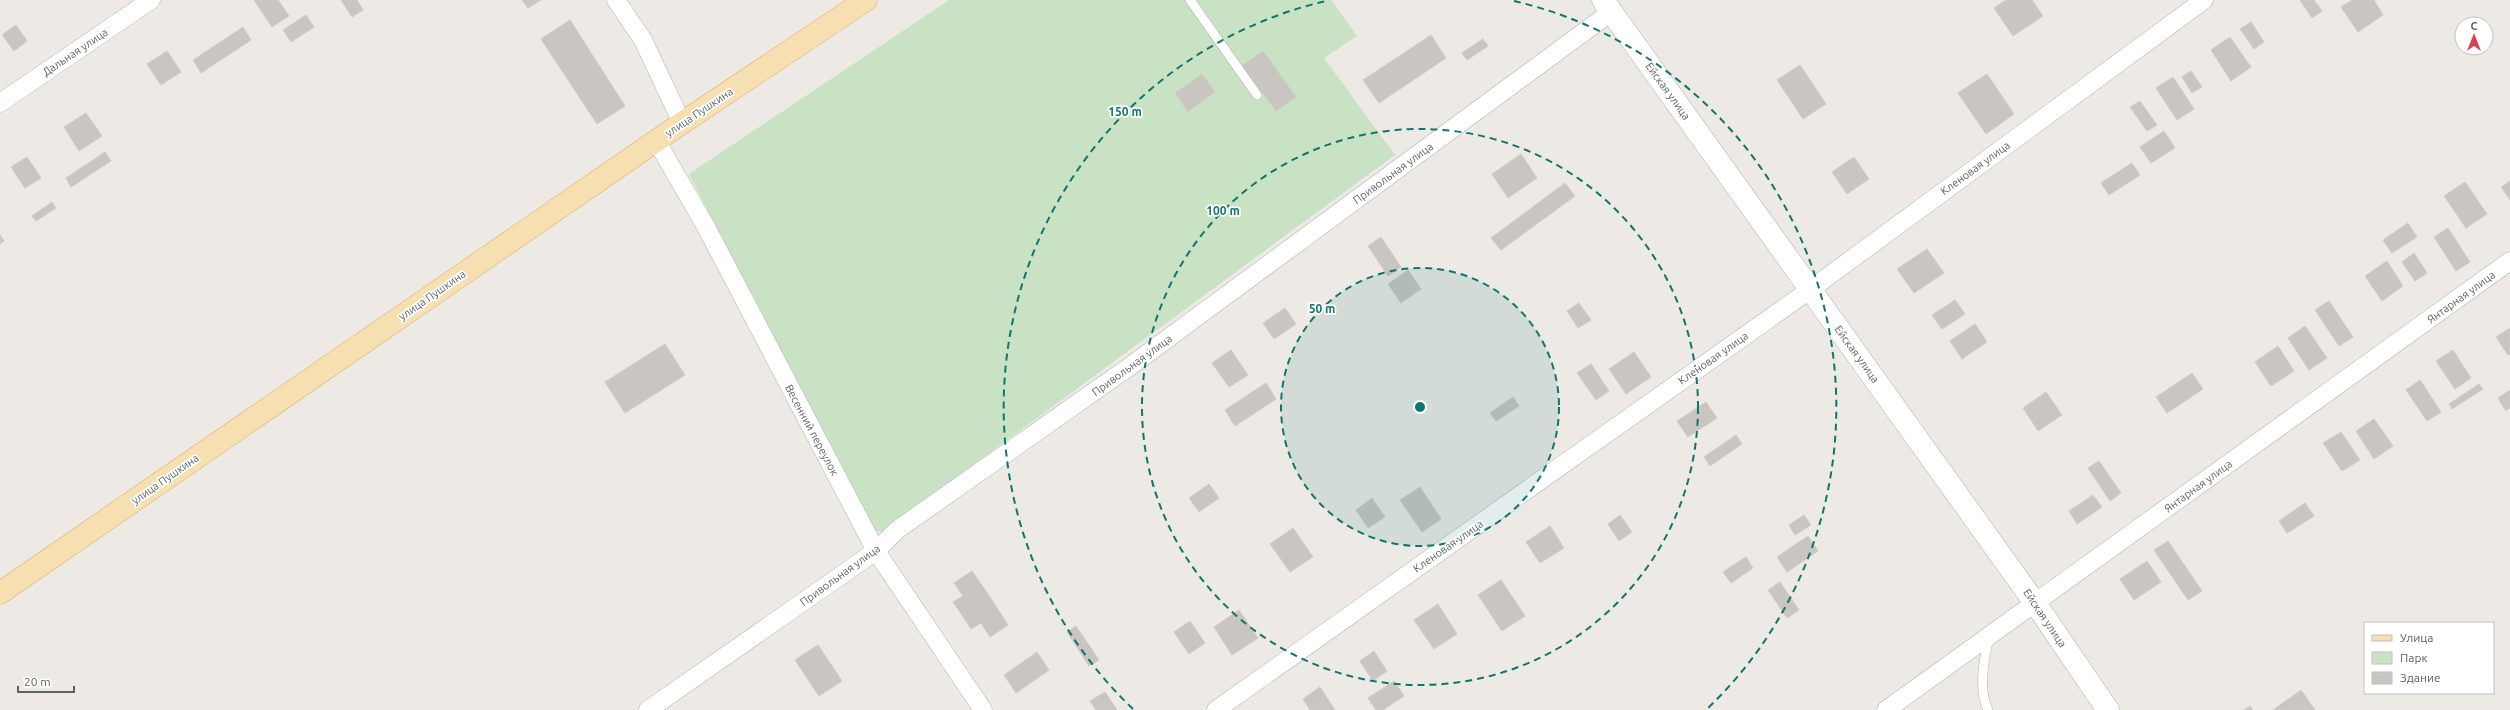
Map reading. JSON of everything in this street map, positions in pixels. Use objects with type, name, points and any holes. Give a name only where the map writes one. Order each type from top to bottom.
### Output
[{"type":"main road","name":"улица Пушкина","points":[[0,593],[682,122],[866,0]]},
{"type":"street","name":"Дальная улица","points":[[0,103],[151,0]]},
{"type":"street","points":[[616,0],[643,40],[682,122]]},
{"type":"street","name":"Кленовая улица","points":[[1216,710],[1811,289],[2204,0]]},
{"type":"street","name":"Ейская улица","points":[[1607,6],[2036,603],[2108,710]]},
{"type":"street","name":"Привольная улица","points":[[648,710],[876,551],[897,530],[1130,367],[1607,6]]},
{"type":"street","name":"Весенний переулок","points":[[656,140],[709,232],[876,551],[983,710]]},
{"type":"street","name":"Янтарная улица","points":[[1886,710],[2510,261]]},
{"type":"lane","points":[[1190,0],[1257,95]]},
{"type":"lane","points":[[1988,710],[1983,680],[1984,657],[1989,636]]},
{"type":"green space","points":[[949,0],[1331,0],[1357,36],[1324,58],[1395,155],[882,532],[872,530],[689,174]]},
{"type":"building","points":[[254,0],[278,0],[289,16],[272,27]]},
{"type":"building","points":[[341,0],[357,0],[363,10],[352,17]]},
{"type":"building","points":[[522,0],[541,0],[528,8]]},
{"type":"building","points":[[2006,0],[2032,0],[2043,16],[2013,36],[1994,8]]},
{"type":"building","points":[[2300,0],[2314,0],[2322,11],[2312,18]]},
{"type":"building","points":[[2352,0],[2374,0],[2383,15],[2358,32],[2341,7]]},
{"type":"building","points":[[306,15],[314,27],[291,42],[283,30]]},
{"type":"building","points":[[570,20],[625,106],[597,124],[541,39]]},
{"type":"building","points":[[2251,22],[2264,42],[2254,49],[2240,29]]},
{"type":"building","points":[[16,25],[27,41],[14,51],[2,35]]},
{"type":"building","points":[[243,27],[251,40],[201,73],[193,60]]},
{"type":"building","points":[[1431,35],[1446,58],[1379,103],[1363,80]]},
{"type":"building","points":[[2230,37],[2251,67],[2231,81],[2211,50]]},
{"type":"building","points":[[1483,39],[1488,46],[1467,60],[1462,53]]},
{"type":"building","points":[[167,51],[181,72],[161,85],[147,64]]},
{"type":"building","points":[[1263,51],[1296,97],[1276,111],[1242,66]]},
{"type":"building","points":[[1800,65],[1826,104],[1803,119],[1777,80]]},
{"type":"building","points":[[2191,71],[2202,87],[2192,93],[2182,77]]},
{"type":"building","points":[[1202,74],[1215,92],[1188,112],[1175,93]]},
{"type":"building","points":[[1987,74],[2014,114],[1986,134],[1958,93]]},
{"type":"building","points":[[2173,77],[2194,109],[2177,120],[2156,88]]},
{"type":"building","points":[[2140,101],[2157,125],[2147,131],[2130,107]]},
{"type":"building","points":[[86,113],[102,136],[79,151],[64,127]]},
{"type":"building","points":[[2164,131],[2175,148],[2151,163],[2140,147]]},
{"type":"building","points":[[105,152],[111,161],[71,187],[66,178]]},
{"type":"building","points":[[1521,154],[1537,178],[1508,198],[1492,174]]},
{"type":"building","points":[[27,157],[41,178],[25,188],[11,167]]},
{"type":"building","points":[[1854,157],[1869,179],[1847,194],[1832,172]]},
{"type":"building","points":[[2132,163],[2140,175],[2109,195],[2101,183]]},
{"type":"building","points":[[2510,181],[2510,200],[2501,187]]},
{"type":"building","points":[[2465,182],[2487,214],[2466,228],[2444,196]]},
{"type":"building","points":[[1565,183],[1575,196],[1501,250],[1491,238]]},
{"type":"building","points":[[52,202],[56,208],[36,221],[32,216]]},
{"type":"building","points":[[2408,223],[2417,237],[2392,253],[2383,240]]},
{"type":"building","points":[[2448,228],[2470,262],[2456,271],[2434,237]]},
{"type":"building","points":[[0,235],[4,241],[0,244]]},
{"type":"building","points":[[1381,237],[1401,267],[1388,276],[1368,246]]},
{"type":"building","points":[[1927,249],[1944,273],[1914,293],[1897,269]]},
{"type":"building","points":[[2414,253],[2427,273],[2415,281],[2402,262]]},
{"type":"building","points":[[2387,261],[2403,286],[2382,301],[2365,276]]},
{"type":"building","points":[[1408,270],[1421,289],[1401,303],[1388,284]]},
{"type":"building","points":[[1955,300],[1965,314],[1942,329],[1932,315]]},
{"type":"building","points":[[2329,301],[2353,337],[2339,346],[2315,310]]},
{"type":"building","points":[[1579,303],[1591,320],[1578,328],[1567,311]]},
{"type":"building","points":[[1285,308],[1296,324],[1274,339],[1263,323]]},
{"type":"building","points":[[1975,324],[1987,342],[1962,359],[1950,341]]},
{"type":"building","points":[[2305,326],[2327,358],[2309,370],[2288,338]]},
{"type":"building","points":[[2510,328],[2510,354],[2508,355],[2496,337]]},
{"type":"building","points":[[665,344],[685,375],[625,413],[605,382]]},
{"type":"building","points":[[2278,346],[2294,371],[2271,386],[2255,362]]},
{"type":"building","points":[[1231,350],[1248,375],[1229,387],[1212,363]]},
{"type":"building","points":[[2453,350],[2471,378],[2455,389],[2436,361]]},
{"type":"building","points":[[1634,352],[1651,377],[1626,394],[1609,369]]},
{"type":"building","points":[[1591,364],[1609,391],[1596,400],[1577,373]]},
{"type":"building","points":[[2192,373],[2203,389],[2167,413],[2156,397]]},
{"type":"building","points":[[2420,380],[2441,412],[2427,421],[2406,390]]},
{"type":"building","points":[[1266,383],[1276,399],[1235,426],[1225,410]]},
{"type":"building","points":[[2479,384],[2483,389],[2452,409],[2449,404]]},
{"type":"building","points":[[2510,390],[2510,408],[2506,411],[2498,398]]},
{"type":"building","points":[[2046,392],[2062,415],[2038,431],[2023,408]]},
{"type":"building","points":[[1513,397],[1519,406],[1496,421],[1490,413]]},
{"type":"building","points":[[1706,402],[1717,418],[1688,437],[1677,421]]},
{"type":"building","points":[[2374,419],[2393,446],[2374,459],[2356,431]]},
{"type":"building","points":[[2341,432],[2360,460],[2342,471],[2323,443]]},
{"type":"building","points":[[1736,435],[1742,444],[1710,466],[1704,457]]},
{"type":"building","points":[[2099,461],[2121,493],[2110,501],[2088,468]]},
{"type":"building","points":[[1209,484],[1219,498],[1199,512],[1189,498]]},
{"type":"building","points":[[1420,487],[1441,519],[1422,532],[1400,500]]},
{"type":"building","points":[[2093,495],[2102,507],[2077,524],[2069,511]]},
{"type":"building","points":[[1372,498],[1385,517],[1368,528],[1356,510]]},
{"type":"building","points":[[2305,503],[2314,516],[2287,533],[2279,521]]},
{"type":"building","points":[[1620,515],[1632,532],[1619,541],[1608,524]]},
{"type":"building","points":[[1804,515],[1811,525],[1795,535],[1789,525]]},
{"type":"building","points":[[1550,526],[1564,548],[1540,563],[1526,542]]},
{"type":"building","points":[[1293,528],[1313,557],[1290,572],[1270,544]]},
{"type":"building","points":[[1808,536],[1818,551],[1787,572],[1777,557]]},
{"type":"building","points":[[2168,541],[2202,591],[2188,600],[2154,550]]},
{"type":"building","points":[[1746,557],[1753,568],[1731,583],[1723,572]]},
{"type":"building","points":[[2147,561],[2161,582],[2134,600],[2120,579]]},
{"type":"building","points":[[972,571],[990,597],[962,615],[953,602],[963,596],[954,583]]},
{"type":"building","points":[[1501,580],[1525,616],[1502,631],[1478,595]]},
{"type":"building","points":[[1780,582],[1799,610],[1787,618],[1768,590]]},
{"type":"building","points":[[990,597],[1008,625],[990,637],[981,623],[971,629],[962,615]]},
{"type":"building","points":[[1438,604],[1457,634],[1434,649],[1414,620]]},
{"type":"building","points":[[1239,610],[1258,638],[1232,655],[1214,627]]},
{"type":"building","points":[[1190,621],[1205,643],[1189,654],[1174,632]]},
{"type":"building","points":[[1076,626],[1099,660],[1089,666],[1067,632]]},
{"type":"building","points":[[818,645],[842,681],[819,696],[795,660]]},
{"type":"building","points":[[1374,651],[1387,671],[1373,681],[1360,661]]},
{"type":"building","points":[[1037,652],[1049,670],[1016,693],[1004,675]]},
{"type":"building","points":[[1394,681],[1404,696],[1383,710],[1376,710],[1368,698]]},
{"type":"building","points":[[1320,687],[1335,710],[1310,710],[1303,699]]},
{"type":"building","points":[[2301,690],[2315,710],[2273,710]]},
{"type":"building","points":[[1105,692],[1117,710],[1096,710],[1090,701]]},
{"type":"building","points":[[2250,706],[2253,710],[2244,710]]}]
